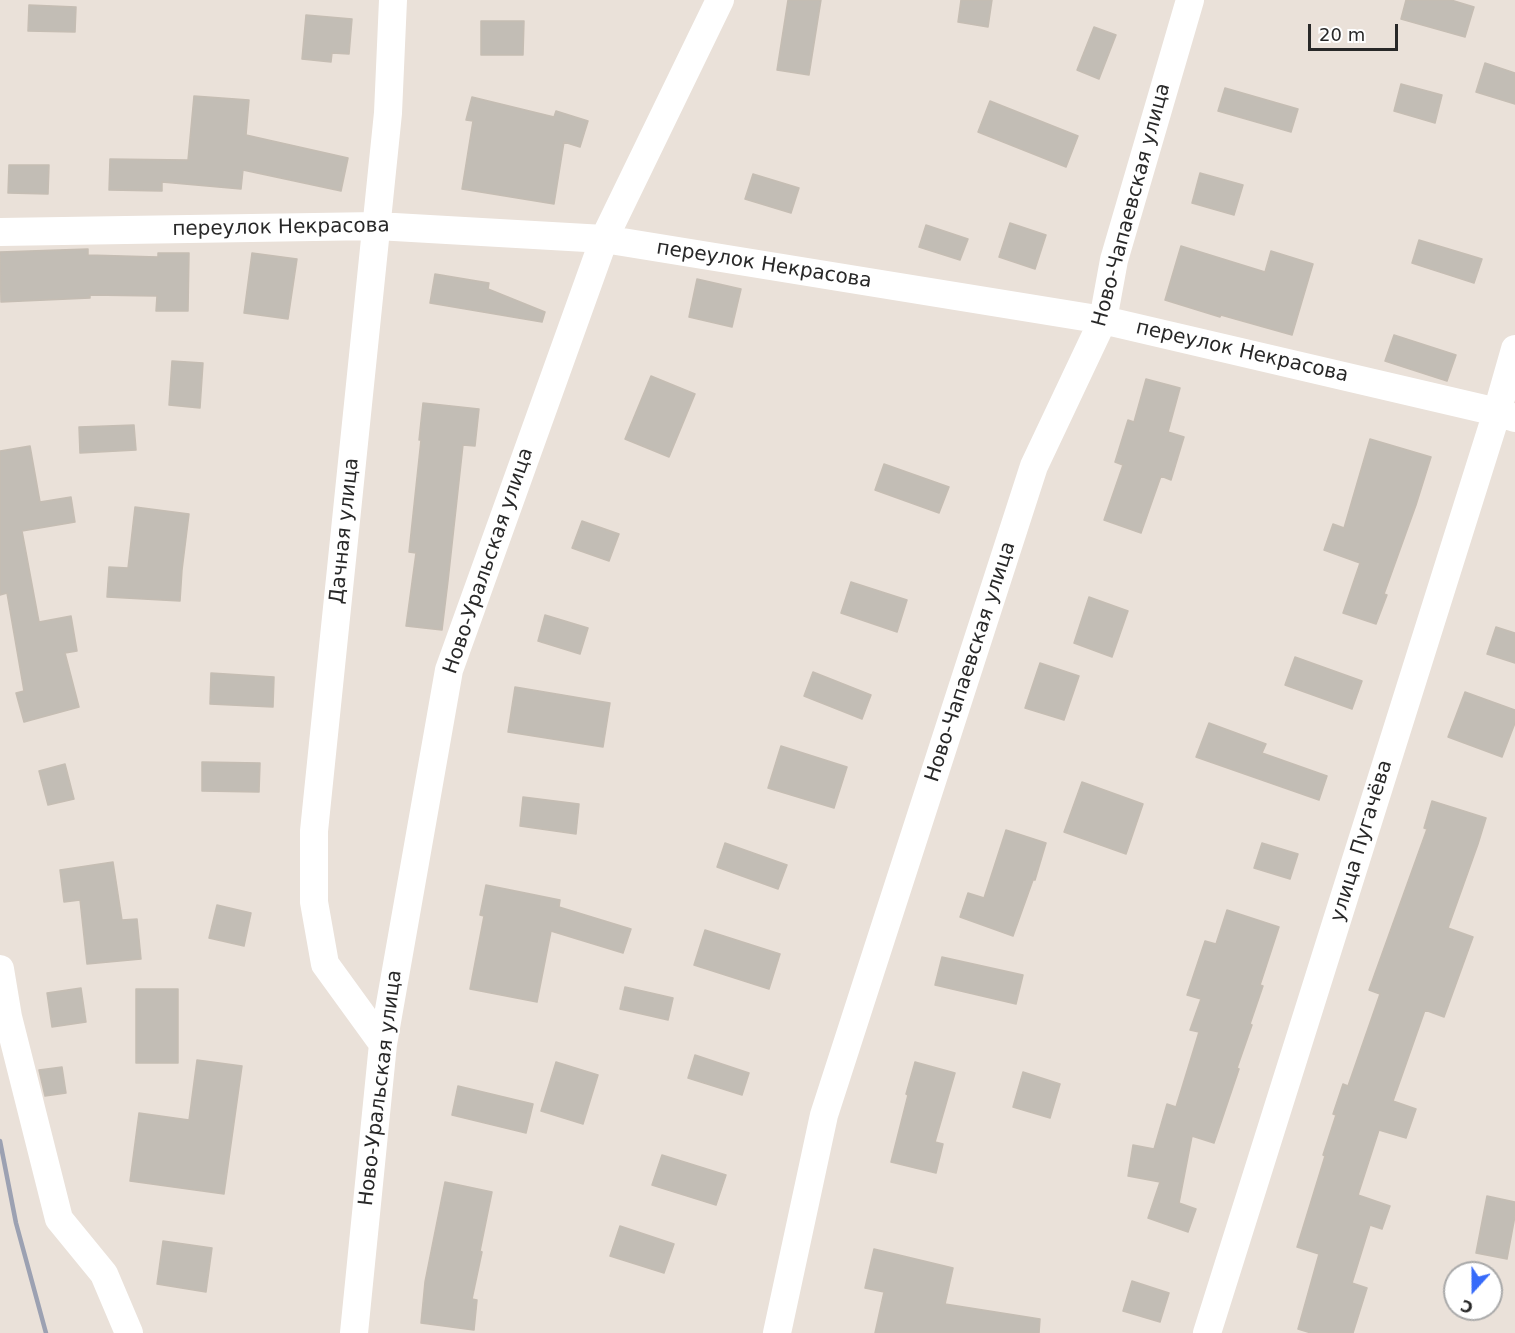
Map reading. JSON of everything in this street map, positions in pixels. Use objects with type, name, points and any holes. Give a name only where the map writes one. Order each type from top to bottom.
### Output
[{"type":"street","name":"Дачная улица","points":[[383,1044],[325,964],[314,902],[314,831],[388,113],[393,0]]},
{"type":"street","name":"Ново-Уральская улица","points":[[354,1333],[383,1044],[449,670],[604,239],[720,0]]},
{"type":"street","name":"Ново-Чапаевская улица","points":[[777,1333],[824,1115],[1034,466],[1103,320],[1114,260],[1190,0]]},
{"type":"street","name":"переулок Некрасова","points":[[0,232],[377,226],[604,239],[1103,320],[1506,415]]},
{"type":"street","name":"улица Пугачёва","points":[[1208,1333],[1506,415],[1515,349]]},
{"type":"street","points":[[0,969],[8,1017],[59,1219],[104,1274],[129,1333]]},
{"type":"building","points":[[788,0],[821,0],[809,75],[777,70]]},
{"type":"building","points":[[961,0],[992,0],[988,27],[958,22]]},
{"type":"building","points":[[1406,0],[1451,0],[1474,7],[1465,37],[1401,19]]},
{"type":"building","points":[[29,5],[76,7],[75,32],[28,31]]},
{"type":"building","points":[[306,15],[352,19],[349,54],[332,53],[331,62],[302,59]]},
{"type":"building","points":[[481,21],[524,21],[523,55],[481,55]]},
{"type":"building","points":[[1094,27],[1116,35],[1099,79],[1077,70]]},
{"type":"building","points":[[1485,63],[1515,73],[1515,104],[1476,92]]},
{"type":"building","points":[[1401,84],[1442,95],[1435,123],[1394,111]]},
{"type":"building","points":[[1225,88],[1298,109],[1291,132],[1218,111]]},
{"type":"building","points":[[194,96],[249,100],[246,135],[348,158],[341,191],[243,170],[241,189],[162,182],[162,191],[109,190],[110,159],[188,160]]},
{"type":"building","points":[[472,97],[554,117],[556,111],[588,121],[580,147],[564,142],[554,204],[462,189],[473,121],[466,120]]},
{"type":"building","points":[[990,101],[1078,136],[1066,167],[978,132]]},
{"type":"building","points":[[9,165],[49,165],[48,194],[8,193]]},
{"type":"building","points":[[1200,173],[1243,185],[1234,215],[1192,203]]},
{"type":"building","points":[[753,174],[799,188],[791,213],[745,199]]},
{"type":"building","points":[[1010,223],[1046,235],[1035,269],[999,257]]},
{"type":"building","points":[[926,225],[968,239],[960,260],[919,247]]},
{"type":"building","points":[[1419,240],[1482,259],[1474,283],[1412,263]]},
{"type":"building","points":[[1181,246],[1265,272],[1271,251],[1313,264],[1292,335],[1165,300]]},
{"type":"building","points":[[88,249],[88,255],[158,257],[158,253],[189,253],[188,311],[156,311],[157,296],[90,295],[90,298],[1,302],[0,252]]},
{"type":"building","points":[[252,253],[297,259],[288,319],[244,313]]},
{"type":"building","points":[[435,274],[489,283],[488,289],[545,312],[542,322],[430,303]]},
{"type":"building","points":[[697,279],[741,289],[732,327],[689,317]]},
{"type":"building","points":[[1394,335],[1456,355],[1447,381],[1385,361]]},
{"type":"building","points":[[172,361],[203,363],[200,408],[169,405]]},
{"type":"building","points":[[651,376],[695,394],[669,457],[625,439]]},
{"type":"building","points":[[1146,379],[1180,388],[1168,432],[1184,437],[1171,480],[1161,476],[1141,533],[1104,520],[1123,465],[1115,462],[1128,420],[1134,422]]},
{"type":"building","points":[[423,403],[479,409],[475,446],[463,445],[442,630],[406,626],[416,553],[409,552]]},
{"type":"building","points":[[134,425],[136,450],[80,453],[79,427]]},
{"type":"building","points":[[1370,439],[1431,457],[1376,624],[1343,613],[1360,563],[1324,550],[1333,524],[1344,528]]},
{"type":"building","points":[[30,446],[40,502],[71,497],[75,522],[22,531],[39,622],[71,616],[77,651],[65,653],[79,707],[24,722],[16,693],[24,691],[7,593],[0,595],[0,451]]},
{"type":"building","points":[[884,464],[949,487],[939,513],[875,490]]},
{"type":"building","points":[[135,507],[189,514],[180,601],[107,597],[109,567],[128,568]]},
{"type":"building","points":[[582,521],[619,534],[609,561],[572,548]]},
{"type":"building","points":[[851,582],[907,600],[897,632],[841,613]]},
{"type":"building","points":[[1089,597],[1128,611],[1112,657],[1074,643]]},
{"type":"building","points":[[545,615],[588,628],[580,654],[538,641]]},
{"type":"building","points":[[1496,627],[1515,633],[1515,663],[1487,654]]},
{"type":"building","points":[[1295,657],[1362,681],[1352,709],[1285,685]]},
{"type":"building","points":[[1040,663],[1079,676],[1064,720],[1025,708]]},
{"type":"building","points":[[813,672],[871,695],[862,719],[804,696]]},
{"type":"building","points":[[211,673],[274,677],[273,707],[210,704]]},
{"type":"building","points":[[515,687],[610,703],[603,747],[508,732]]},
{"type":"building","points":[[1465,692],[1515,710],[1515,723],[1502,757],[1448,737]]},
{"type":"building","points":[[1209,723],[1266,744],[1262,753],[1327,776],[1319,800],[1196,757]]},
{"type":"building","points":[[781,746],[847,767],[834,808],[768,788]]},
{"type":"building","points":[[202,762],[260,763],[259,792],[202,791]]},
{"type":"building","points":[[65,764],[74,799],[48,805],[39,771]]},
{"type":"building","points":[[1082,782],[1143,804],[1126,854],[1064,832]]},
{"type":"building","points":[[523,797],[579,804],[576,834],[520,826]]},
{"type":"building","points":[[1432,801],[1486,818],[1448,928],[1473,937],[1444,1017],[1425,1010],[1393,1101],[1416,1109],[1406,1138],[1379,1130],[1358,1195],[1390,1206],[1382,1229],[1370,1225],[1352,1283],[1367,1288],[1353,1333],[1311,1333],[1298,1329],[1319,1254],[1297,1247],[1325,1156],[1323,1155],[1336,1115],[1333,1114],[1343,1084],[1348,1086],[1380,994],[1369,990],[1427,829],[1424,828]]},
{"type":"building","points":[[1006,830],[1046,843],[1035,880],[1033,880],[1013,936],[960,917],[968,893],[984,898]]},
{"type":"building","points":[[725,843],[787,865],[778,889],[717,867]]},
{"type":"building","points":[[1262,843],[1298,854],[1290,879],[1254,868]]},
{"type":"building","points":[[113,862],[122,920],[137,919],[141,959],[87,964],[80,900],[64,902],[60,870]]},
{"type":"building","points":[[486,885],[560,900],[559,907],[631,929],[623,953],[551,931],[537,1002],[470,989],[484,916],[480,915]]},
{"type":"building","points":[[217,905],[251,913],[244,946],[209,938]]},
{"type":"building","points":[[1227,910],[1279,927],[1260,985],[1263,986],[1237,1068],[1239,1069],[1214,1143],[1192,1136],[1179,1203],[1196,1209],[1188,1232],[1148,1218],[1160,1182],[1128,1176],[1133,1145],[1154,1149],[1167,1104],[1176,1107],[1199,1032],[1190,1030],[1201,999],[1187,995],[1205,941],[1216,944]]},
{"type":"building","points":[[705,930],[780,954],[769,989],[694,965]]},
{"type":"building","points":[[942,957],[1023,975],[1016,1004],[935,985]]},
{"type":"building","points":[[625,987],[673,998],[668,1020],[620,1009]]},
{"type":"building","points":[[81,988],[86,1022],[52,1027],[47,993]]},
{"type":"building","points":[[136,989],[178,989],[178,1063],[136,1063]]},
{"type":"building","points":[[695,1055],[749,1073],[742,1095],[688,1078]]},
{"type":"building","points":[[197,1060],[242,1066],[224,1194],[130,1181],[139,1113],[189,1120]]},
{"type":"building","points":[[556,1062],[598,1075],[583,1124],[541,1111]]},
{"type":"building","points":[[915,1062],[955,1073],[935,1142],[943,1144],[936,1173],[891,1162]]},
{"type":"building","points":[[62,1067],[66,1093],[45,1096],[39,1070]]},
{"type":"building","points":[[1023,1072],[1060,1084],[1050,1118],[1013,1107]]},
{"type":"building","points":[[458,1086],[533,1104],[526,1133],[452,1115]]},
{"type":"building","points":[[662,1155],[726,1175],[716,1205],[652,1185]]},
{"type":"building","points":[[445,1182],[492,1192],[472,1299],[477,1300],[474,1330],[421,1323],[425,1282]]},
{"type":"building","points":[[1487,1196],[1515,1202],[1515,1216],[1507,1259],[1476,1253]]},
{"type":"building","points":[[620,1226],[674,1244],[664,1273],[610,1256]]},
{"type":"building","points":[[163,1241],[212,1248],[206,1292],[157,1284]]},
{"type":"building","points":[[874,1249],[953,1268],[945,1304],[1040,1319],[1039,1333],[875,1333],[884,1292],[865,1288]]},
{"type":"building","points":[[1132,1281],[1169,1293],[1160,1322],[1123,1311]]},
{"type":"railway","points":[[0,1141],[16,1223],[46,1333]]}]
